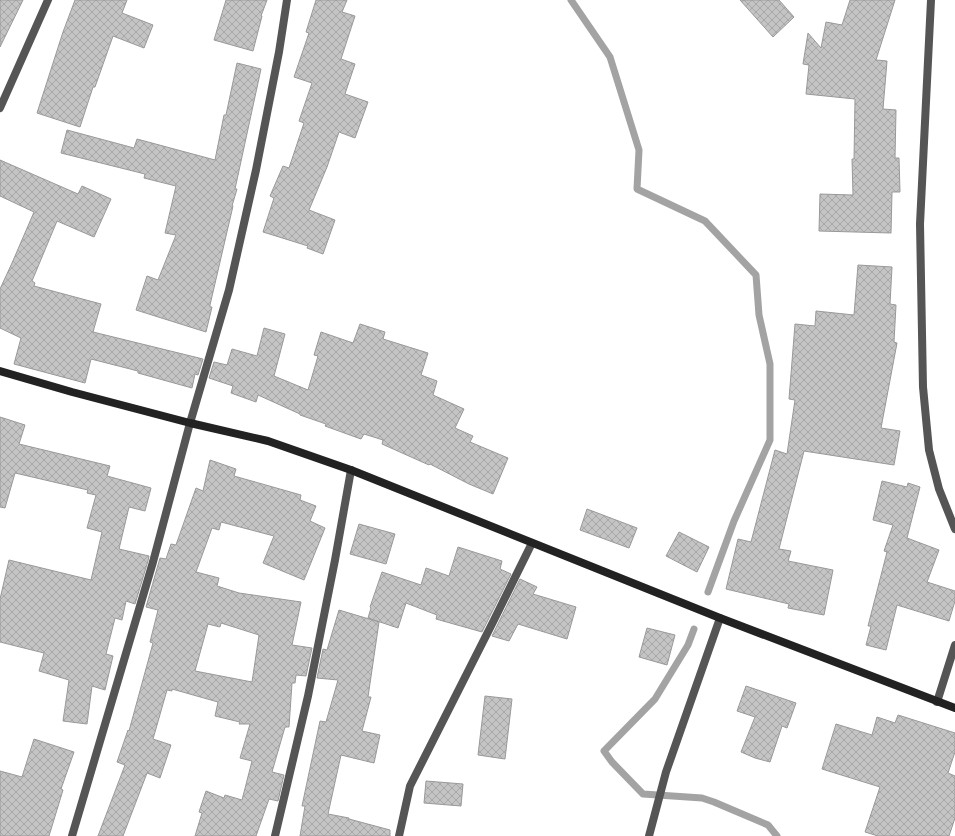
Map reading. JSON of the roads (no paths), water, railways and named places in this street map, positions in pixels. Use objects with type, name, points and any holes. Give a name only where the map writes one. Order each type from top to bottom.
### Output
[{"type":"main road","points":[[0,371],[72,392],[190,423],[268,441],[351,470],[720,618],[955,708]]},
{"type":"street","points":[[0,108],[48,0]]},
{"type":"street","points":[[72,836],[153,562],[190,423],[230,290],[258,163],[279,52],[287,0]]},
{"type":"street","points":[[931,0],[920,224],[923,387],[929,450],[939,489],[955,529]]},
{"type":"street","points":[[275,836],[308,696],[351,470]]},
{"type":"street","points":[[399,836],[410,786],[532,543]]},
{"type":"street","points":[[649,836],[666,772],[720,618]]},
{"type":"street","points":[[937,702],[955,645]]},
{"type":"waterway","points":[[571,0],[610,57],[639,150],[637,189],[705,221],[756,275],[759,315],[770,364],[770,440],[734,521],[708,592]]},
{"type":"waterway","points":[[694,629],[688,645],[655,699],[604,751],[612,762],[643,794],[702,798],[768,825],[777,836]]}]
